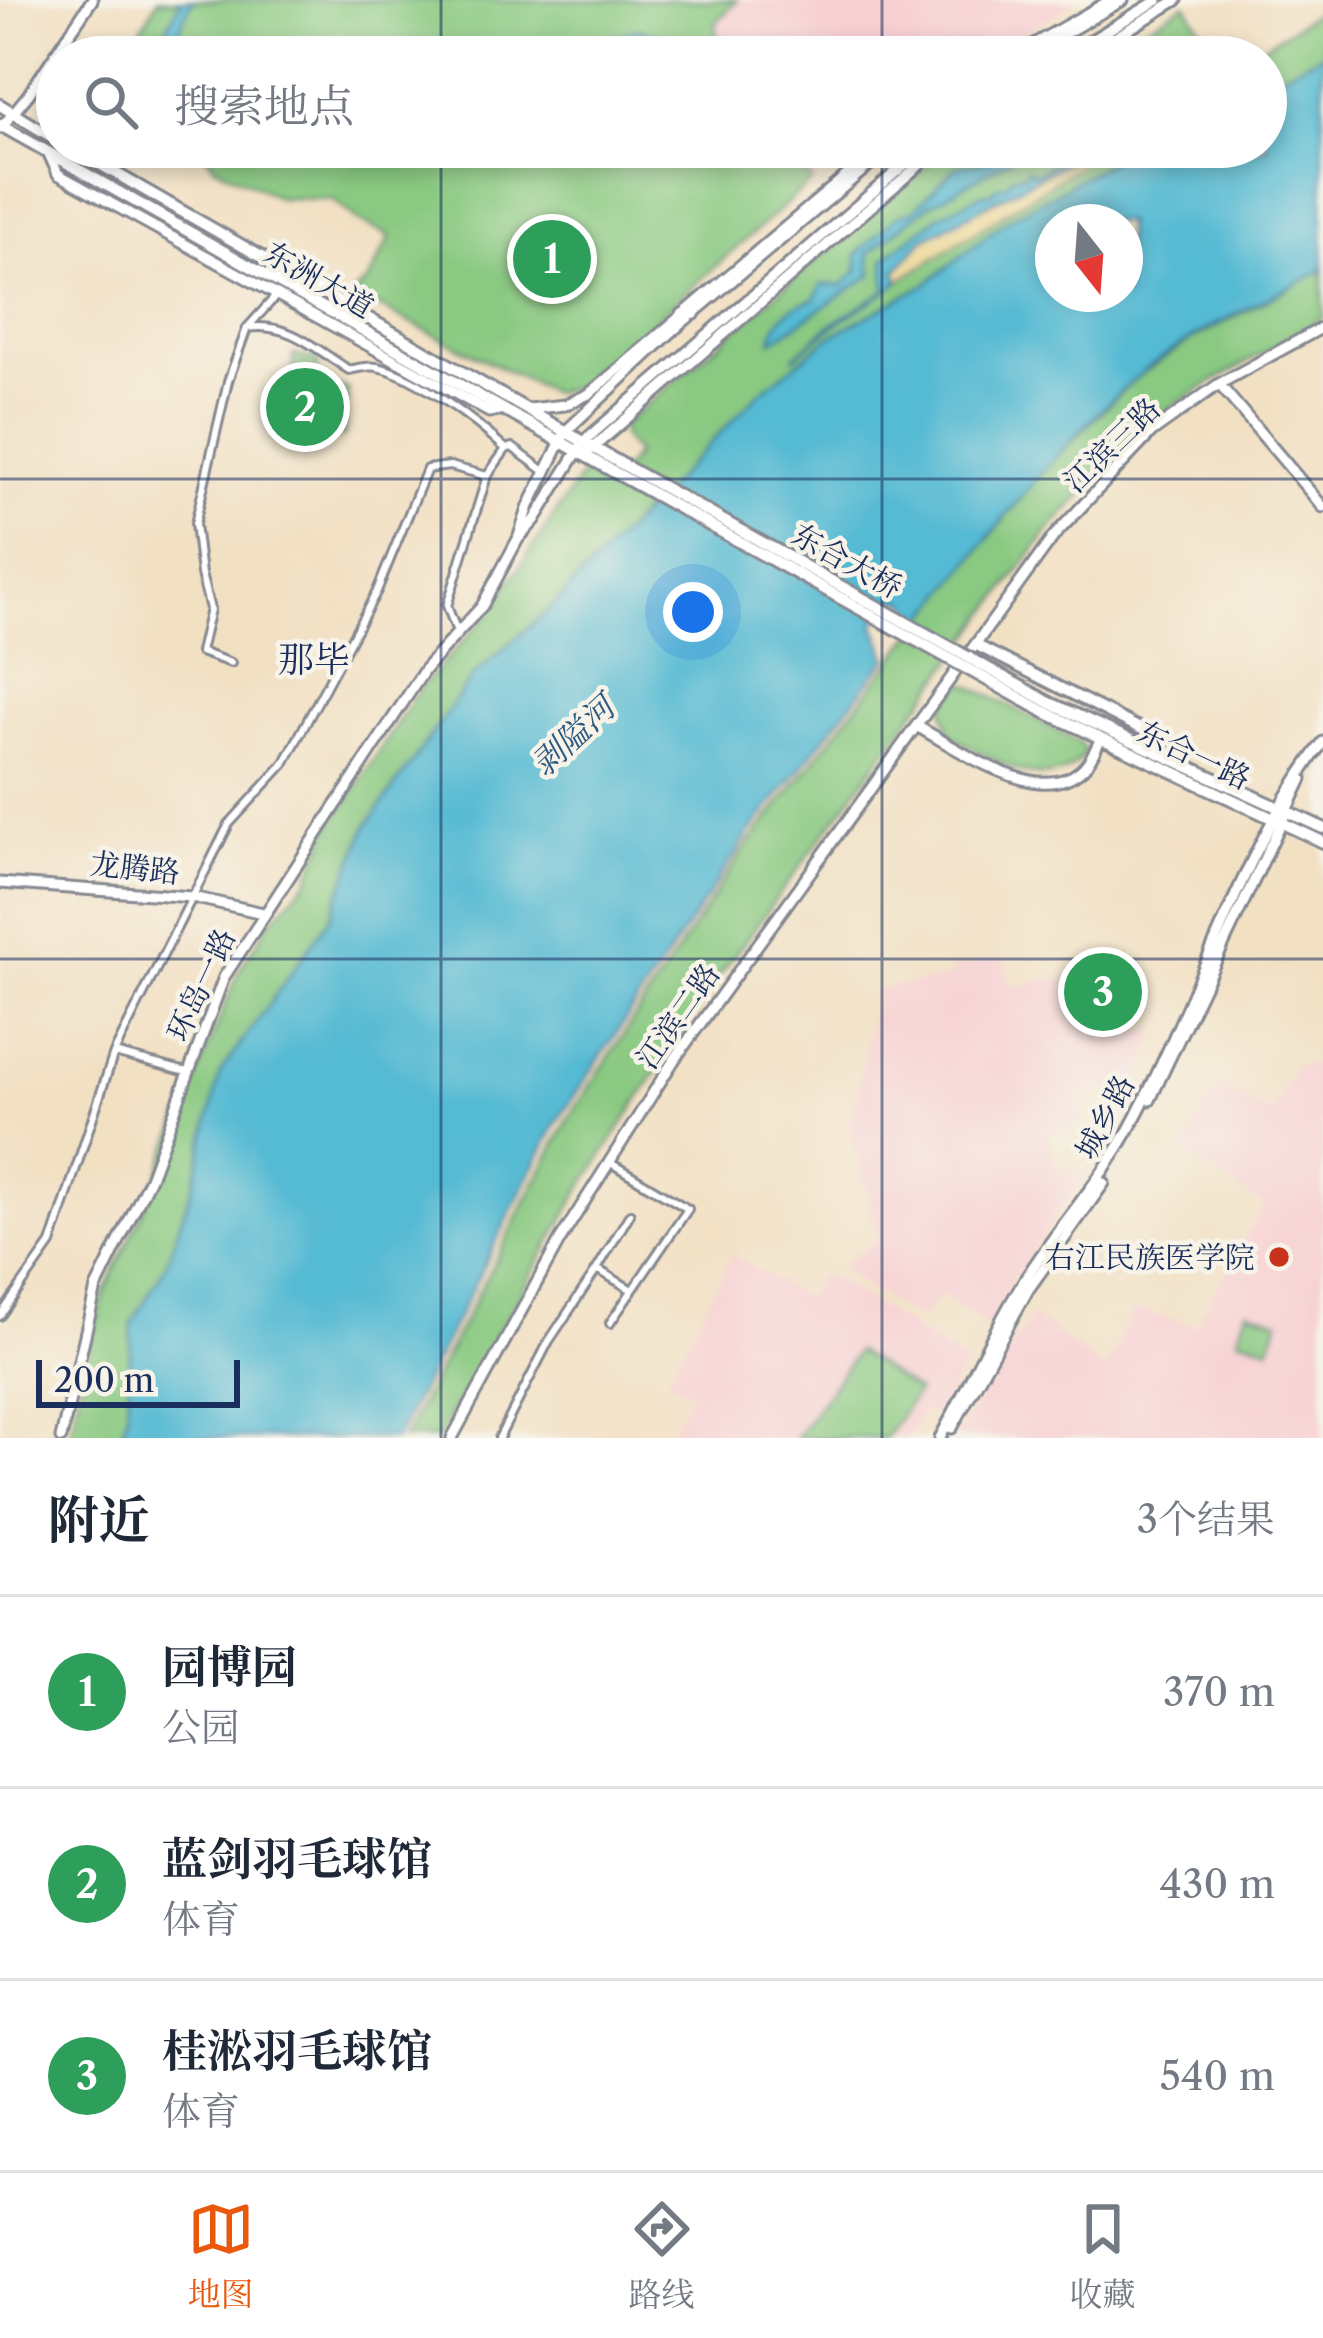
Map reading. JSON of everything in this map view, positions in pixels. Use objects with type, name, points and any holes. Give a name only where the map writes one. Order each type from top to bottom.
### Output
[{"type":"main road","points":[[68,36],[92,0]]},
{"type":"main road","points":[[1048,36],[1111,0]]},
{"type":"main road","points":[[1060,36],[1123,0]]},
{"type":"main road","points":[[1098,36],[1158,0]]},
{"type":"main road","points":[[1118,36],[1177,0]]},
{"type":"main road","points":[[1,127],[36,83]]},
{"type":"main road","points":[[0,104],[36,128]]},
{"type":"main road","name":"东洲大道","points":[[1,127],[36,147]]},
{"type":"main road","name":"东洲大道","points":[[73,168],[279,290],[499,410],[618,468]]},
{"type":"main road","name":"东洲大道","points":[[107,168],[529,409],[562,437]]},
{"type":"main road","points":[[677,327],[856,168]]},
{"type":"main road","points":[[529,409],[565,405],[590,394],[866,168]]},
{"type":"main road","name":"环岛一路","points":[[518,539],[584,449],[902,168]]},
{"type":"main road","points":[[584,449],[915,168]]},
{"type":"main road","points":[[279,290],[489,412],[499,410]]},
{"type":"main road","name":"环岛一路","points":[[61,1438],[96,1288],[150,1178],[224,977],[424,669],[482,606],[518,539],[562,437],[677,327]]},
{"type":"main road","name":"江滨三路","points":[[978,646],[1054,536],[1152,432],[1219,385],[1323,327]]},
{"type":"main road","points":[[478,398],[486,385]]},
{"type":"main road","points":[[1219,385],[1323,507]]},
{"type":"main road","name":"东合大桥","points":[[618,468],[1047,708]]},
{"type":"main road","points":[[978,646],[1149,734],[1172,758]]},
{"type":"main road","name":"江滨二路","points":[[452,1438],[560,1240],[674,1060],[978,646]]},
{"type":"main road","name":"东合一路","points":[[1047,708],[1102,738],[1280,815],[1323,828]]},
{"type":"main road","name":"东合一路","points":[[1047,708],[1172,758],[1323,842]]},
{"type":"main road","points":[[918,727],[1019,780],[1041,783],[1063,780],[1082,770],[1102,738]]},
{"type":"main road","name":"城乡路","points":[[1280,815],[1323,742]]},
{"type":"main road","name":"城乡路","points":[[943,1438],[1018,1290],[1100,1178],[1136,1117],[1280,815],[1323,751]]},
{"type":"main road","name":"龙腾路","points":[[0,883],[192,897],[263,913]]},
{"type":"street","points":[[231,663],[200,652],[210,609],[200,574],[195,524],[228,381],[247,328],[279,290]]},
{"type":"street","points":[[247,328],[267,325],[287,330],[349,370],[384,369],[457,410],[506,449]]},
{"type":"street","points":[[458,636],[447,606],[487,476],[512,447],[547,473]]},
{"type":"street","points":[[0,1316],[52,1244],[114,1053],[192,897],[229,824],[284,764],[377,591],[427,469],[450,466],[487,476]]},
{"type":"street","points":[[114,1053],[187,1072]]},
{"type":"street","points":[[609,1162],[688,1209],[610,1323]]},
{"type":"street","points":[[499,1438],[549,1341],[630,1214]]},
{"type":"street","points":[[597,1269],[632,1290]]},
{"type":"shaded area","points":[[737,0],[1079,0],[1018,36],[716,36],[716,23]]},
{"type":"shaded area","points":[[798,168],[830,168],[812,181]]},
{"type":"shaded area","points":[[1005,957],[1011,986],[1065,977],[1074,1019],[1140,1007],[1142,1028],[1153,1028],[1156,1035],[1137,1084],[1080,1095],[1084,1124],[1049,1131],[1055,1165],[1085,1177],[1014,1277],[987,1327],[939,1294],[921,1321],[847,1275],[841,1265],[878,1239],[848,1120],[852,1119],[876,989],[952,977],[950,968]]},
{"type":"shaded area","name":"右江民族医学院","points":[[1296,1064],[1323,1067],[1323,1438],[954,1438],[1032,1315],[1105,1370],[1134,1309],[1195,1325],[1264,1205],[1182,1153],[1218,1084],[1272,1114]]},
{"type":"shaded area","points":[[732,1255],[806,1298],[820,1275],[838,1281],[966,1362],[938,1416],[925,1410],[905,1438],[667,1438],[691,1393],[667,1379]]},
{"type":"green space","points":[[158,0],[737,0],[716,23],[716,36],[137,36]]},
{"type":"green space","points":[[1186,4],[1206,36],[1130,36]]},
{"type":"green space","points":[[1323,8],[1323,54],[1287,71],[1287,36],[1280,36]]},
{"type":"green space","points":[[219,168],[798,168],[812,181],[580,386],[552,393],[353,294],[369,280],[391,236],[358,221],[331,199],[279,198]]},
{"type":"green space","points":[[924,168],[1099,168],[1003,223],[926,284],[831,336],[758,394],[552,607],[473,676],[367,826],[330,918],[196,1176],[165,1267],[132,1323],[127,1415],[121,1438],[69,1438],[106,1289],[153,1189],[238,972],[269,923],[308,880],[328,831],[419,689],[489,613],[583,473],[595,471],[614,483],[636,454],[622,437],[622,426]]},
{"type":"green space","points":[[1323,270],[1323,318],[1177,403],[1142,431],[1050,529],[716,980],[581,1189],[438,1438],[403,1438],[568,1120],[743,851],[924,620],[1038,476],[1133,380],[1191,340]]},
{"type":"green space","points":[[293,355],[318,360],[317,385],[348,389],[344,436],[294,430]]},
{"type":"green space","points":[[963,682],[1079,742],[1086,751],[1073,767],[1039,775],[983,754],[950,734],[943,708]]},
{"type":"green space","points":[[1247,1310],[1279,1320],[1270,1347],[1238,1338]]},
{"type":"green space","points":[[857,1351],[917,1392],[885,1438],[796,1438]]},
{"type":"sand","points":[[1056,168],[1074,168],[899,281],[896,271],[924,239]]},
{"type":"water","points":[[181,0],[193,0],[179,36],[159,36]]},
{"type":"water","points":[[639,29],[658,36],[616,36]]},
{"type":"water","name":"剥隘河","points":[[1323,54],[1323,270],[1199,334],[1131,382],[1048,466],[924,620],[904,600],[886,599],[875,625],[888,657],[751,831],[556,1124],[396,1438],[121,1438],[127,1415],[132,1323],[165,1267],[196,1176],[220,1073],[330,918],[367,826],[473,676],[552,607],[758,394],[831,336],[926,284],[1003,223],[1035,205],[1035,312],[1143,312],[1143,204],[1036,204],[1099,168],[1287,168],[1287,71]]},
{"type":"water","points":[[955,168],[994,168],[926,207],[869,253],[872,275],[772,341],[786,314],[814,300],[822,284],[842,286],[858,270],[857,254],[897,216],[913,211]]},
{"type":"water","points":[[1055,168],[924,239],[896,271],[899,281],[894,286],[793,358],[828,327],[886,290],[885,258],[939,216],[993,193],[1027,169],[1036,174]]},
{"type":"place","name":"园博园","points":[[552,259]]},
{"type":"place","name":"蓝剑羽毛球馆","points":[[305,407]]},
{"type":"place","name":"桂淞羽毛球馆","points":[[1103,992]]},
{"type":"place","name":"右江民族医学院","points":[[1279,1257]]},
{"type":"district","name":"那毕","points":[[314,659]]}]
